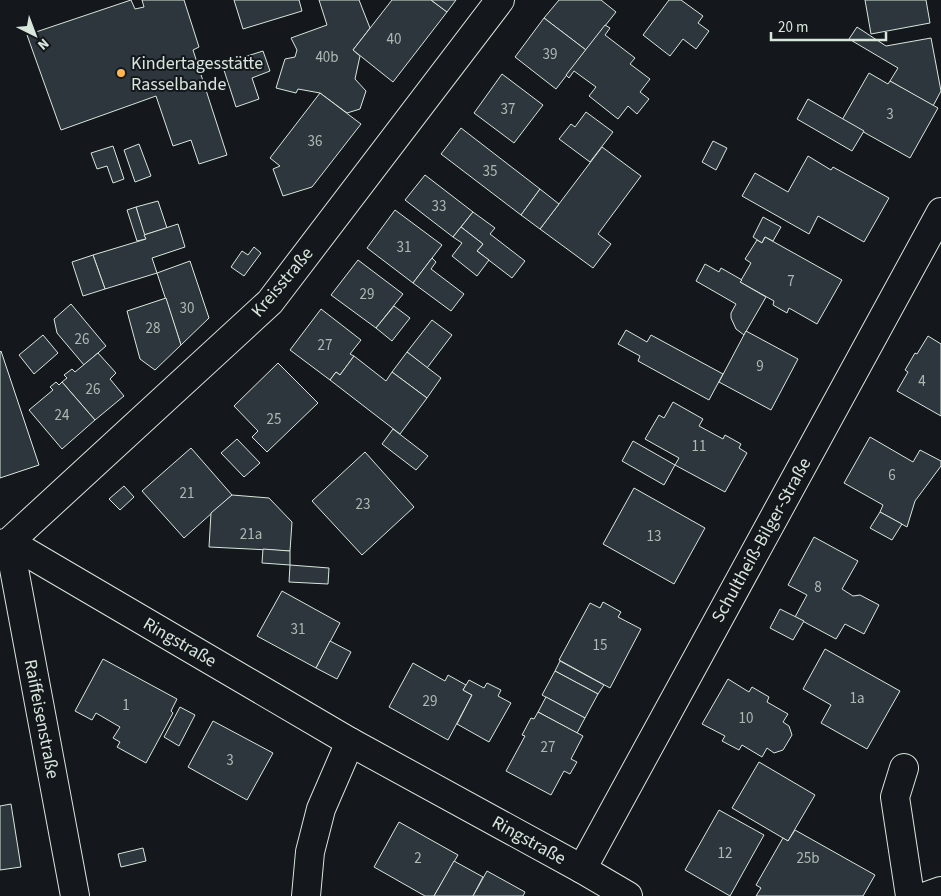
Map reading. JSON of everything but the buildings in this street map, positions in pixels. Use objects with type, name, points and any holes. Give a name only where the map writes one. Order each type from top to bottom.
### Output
[{"type":"street","name":"Kreisstraße","points":[[5,543],[270,302],[500,0]]},
{"type":"street","name":"Schultheiß-Bilger-Straße","points":[[582,869],[941,212]]},
{"type":"street","name":"Ringstraße","points":[[5,543],[350,742],[628,896]]},
{"type":"street","name":"Raiffeisenstraße","points":[[5,543],[75,896]]},
{"type":"street","points":[[306,896],[310,852],[321,809],[350,742]]},
{"type":"street","points":[[904,768],[895,798],[910,896]]},
{"type":"street","points":[[927,896],[941,891]]},
{"type":"place","name":"Kindertagesstätte Rasselbande","points":[[121,73]]}]
